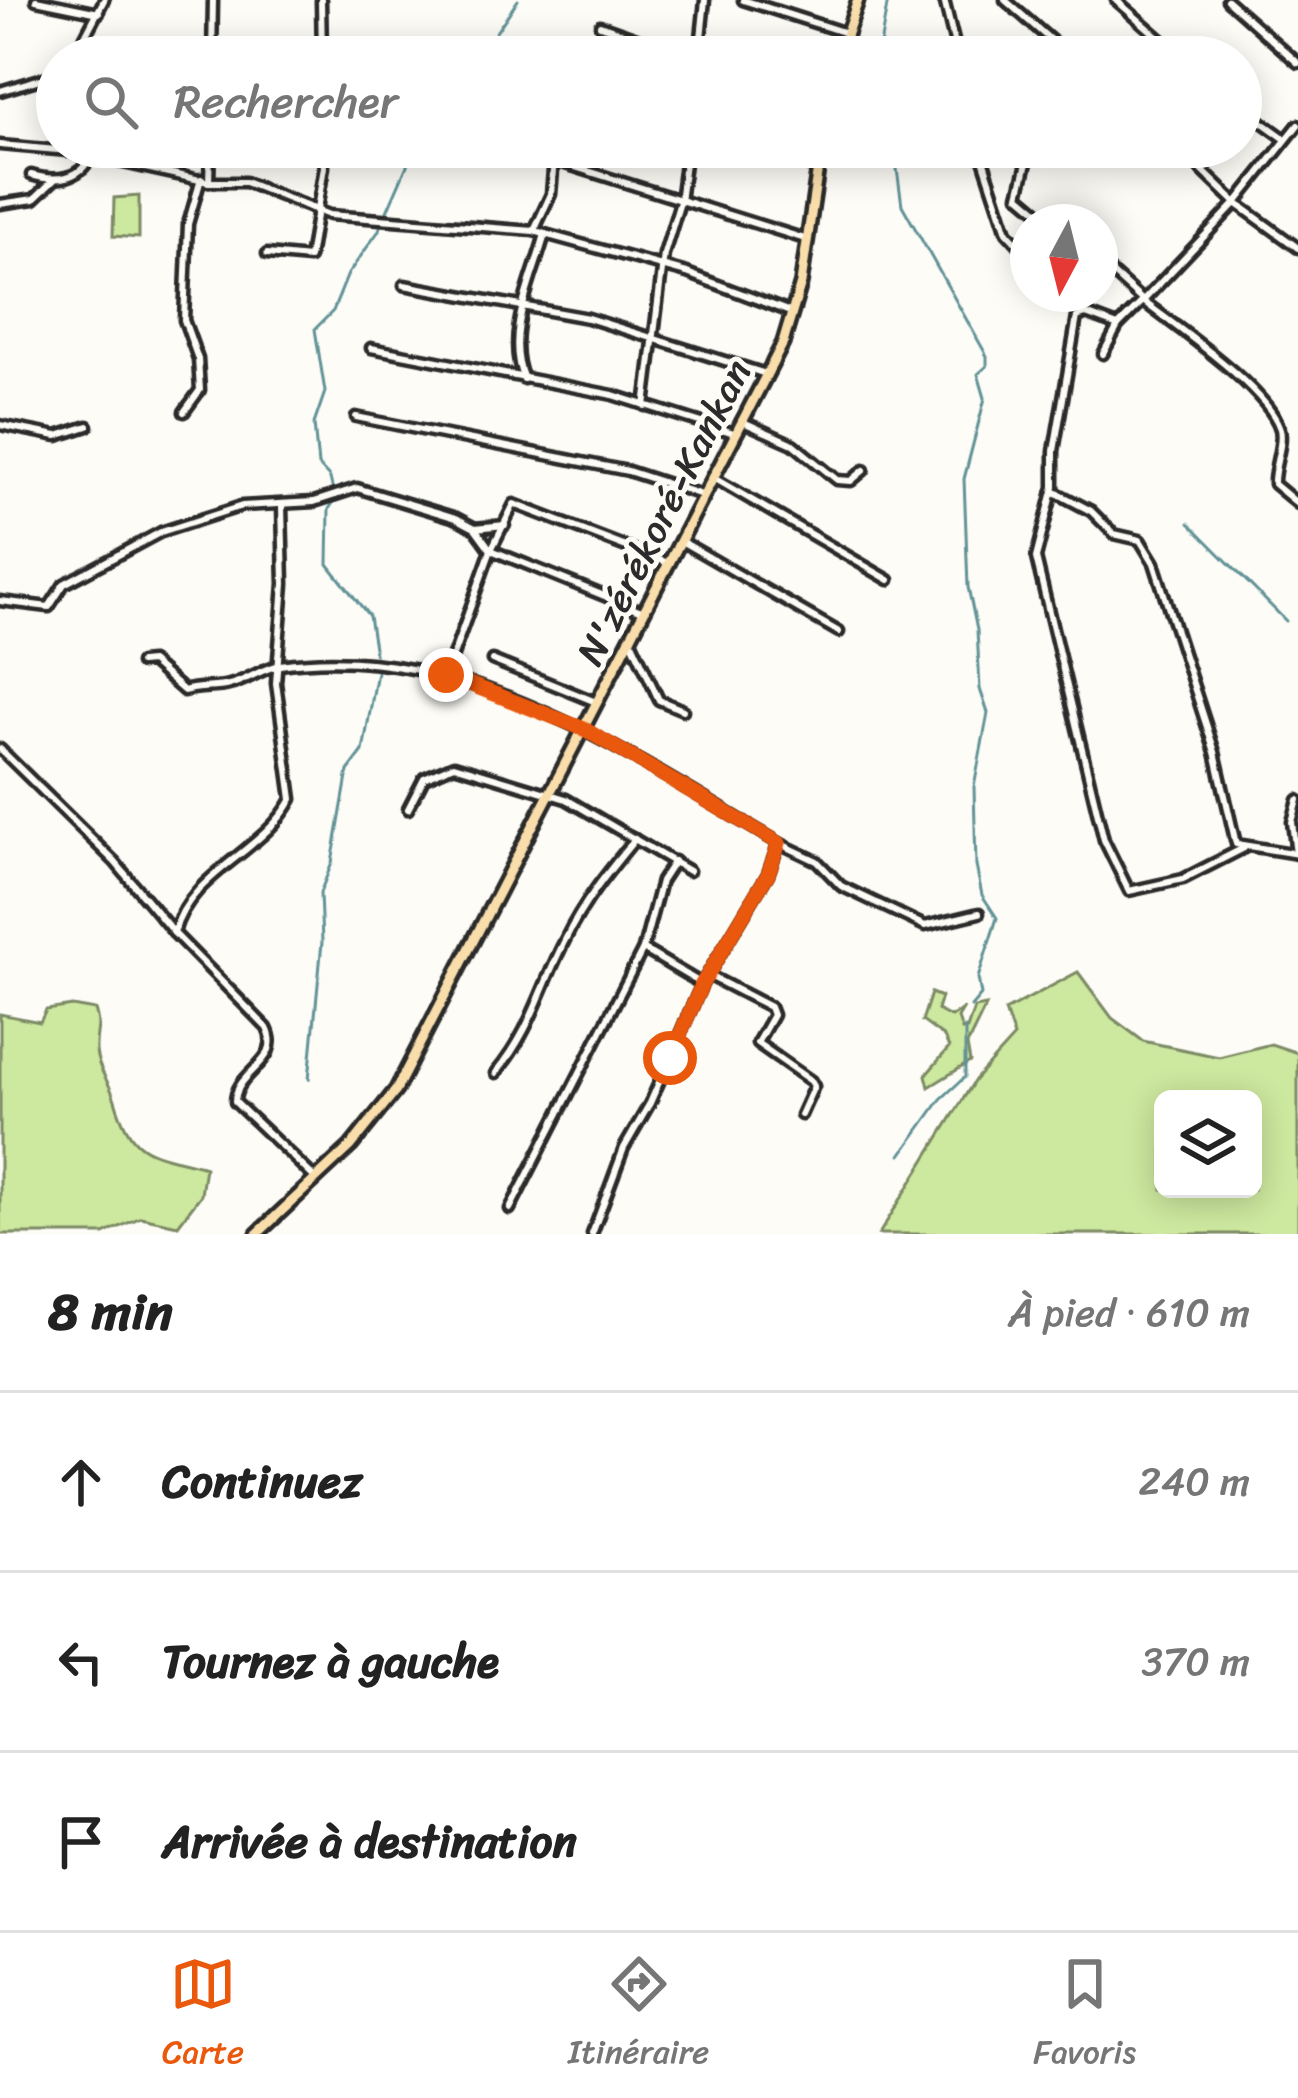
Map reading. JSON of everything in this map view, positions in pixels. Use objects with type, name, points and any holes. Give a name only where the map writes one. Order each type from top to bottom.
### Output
[{"type":"highway","points":[[845,36],[858,0]]},
{"type":"highway","name":"N'zérékoré-Kankan","points":[[257,1234],[372,1124],[396,1090],[766,374],[793,314],[819,168]]},
{"type":"street","points":[[36,0],[99,13]]},
{"type":"street","points":[[86,36],[104,0]]},
{"type":"street","points":[[213,36],[214,0]]},
{"type":"street","points":[[321,0],[322,36]]},
{"type":"street","points":[[699,36],[705,0]]},
{"type":"street","points":[[743,0],[846,33]]},
{"type":"street","points":[[944,0],[953,36]]},
{"type":"street","points":[[1005,0],[1042,36]]},
{"type":"street","points":[[1116,0],[1157,36]]},
{"type":"street","points":[[1227,0],[1298,63]]},
{"type":"street","points":[[600,25],[633,36]]},
{"type":"street","points":[[0,92],[36,81]]},
{"type":"street","points":[[1262,122],[1284,138]]},
{"type":"street","points":[[1262,168],[1298,124]]},
{"type":"street","points":[[0,145],[36,149]]},
{"type":"street","points":[[32,175],[56,178],[85,168]]},
{"type":"street","points":[[148,168],[205,180],[245,182],[318,213],[534,231],[662,266],[793,314]]},
{"type":"street","points":[[184,412],[200,390],[198,359],[192,354],[184,320],[189,288],[188,224],[207,168]]},
{"type":"street","points":[[267,254],[308,258],[318,213],[321,168]]},
{"type":"street","points":[[534,231],[546,212],[554,168]]},
{"type":"street","points":[[579,168],[809,240]]},
{"type":"street","points":[[645,406],[662,266],[684,168]]},
{"type":"street","points":[[986,168],[1010,235]]},
{"type":"street","points":[[1025,168],[1018,195],[1029,204]]},
{"type":"street","points":[[1200,168],[1236,203],[1298,248]]},
{"type":"street","points":[[1103,354],[1118,326],[1236,203],[1262,168]]},
{"type":"street","points":[[0,204],[34,199],[56,178]]},
{"type":"street","points":[[524,379],[515,360],[545,234]]},
{"type":"street","points":[[1118,278],[1245,385],[1270,413],[1281,431],[1274,484],[1298,504]]},
{"type":"street","points":[[404,285],[589,318],[766,374]]},
{"type":"street","points":[[1084,312],[1118,326]]},
{"type":"street","points":[[1086,314],[1078,317],[1068,362],[1052,490],[1039,530],[1039,584],[1089,762],[1103,840],[1129,891],[1183,879],[1244,848]]},
{"type":"street","points":[[371,348],[645,406],[734,434]]},
{"type":"street","points":[[356,416],[613,467],[702,495]]},
{"type":"street","points":[[741,421],[793,444],[837,480],[851,481],[864,470]]},
{"type":"street","points":[[0,425],[57,436],[88,426]]},
{"type":"street","points":[[712,477],[889,580]]},
{"type":"street","points":[[0,601],[49,607],[64,584],[161,532],[242,506],[282,506],[357,488],[475,527],[505,525]]},
{"type":"street","points":[[1052,490],[1091,512],[1114,534],[1140,540],[1154,563],[1215,752],[1236,844],[1297,854],[1292,822],[1298,800]]},
{"type":"street","points":[[446,675],[491,550],[514,504],[668,563]]},
{"type":"street","points":[[174,933],[179,912],[200,887],[260,839],[292,799],[278,665],[284,584],[282,506]]},
{"type":"street","points":[[475,527],[491,550],[645,612]]},
{"type":"street","points":[[679,540],[839,632]]},
{"type":"street","points":[[631,640],[659,700],[682,710]]},
{"type":"street","points":[[492,660],[599,704]]},
{"type":"street","points":[[140,663],[151,662],[184,691],[226,686],[278,665],[370,664],[446,675],[584,729],[818,861],[841,886],[926,926],[979,913]]},
{"type":"street","points":[[0,749],[115,862],[174,933],[267,1028],[272,1046],[238,1084],[236,1102],[316,1179]]},
{"type":"street","points":[[408,808],[424,778],[454,765],[552,793],[689,872]]},
{"type":"street","points":[[496,1073],[535,1017],[551,970],[586,899],[635,839]]},
{"type":"street","points":[[592,1234],[610,1180],[702,984],[768,874],[779,843]]},
{"type":"street","points":[[510,1209],[643,949],[661,881],[674,861]]},
{"type":"street","points":[[643,949],[702,984]]},
{"type":"street","points":[[708,975],[770,1007],[772,1015],[758,1043],[814,1086],[801,1115]]},
{"type":"green space","points":[[139,196],[139,238],[113,236],[114,198]]},
{"type":"green space","points":[[1078,972],[1112,1018],[1143,1041],[1219,1057],[1271,1044],[1298,1053],[1298,1234],[879,1234],[975,1080],[1014,1037],[1005,1011]]},
{"type":"green space","points":[[931,993],[941,997],[937,1010],[951,1017],[964,1008],[958,1018],[962,1030],[967,1029],[974,1008],[986,1006],[967,1045],[970,1062],[929,1087],[926,1075],[949,1048],[944,1037],[922,1021]]},
{"type":"green space","points":[[72,1006],[95,1010],[98,1060],[137,1143],[158,1155],[205,1167],[201,1195],[178,1225],[141,1217],[104,1234],[0,1234],[0,1014],[40,1022],[46,1010]]},
{"type":"waterway","points":[[493,36],[518,0]]},
{"type":"waterway","points":[[882,36],[888,0]]},
{"type":"waterway","points":[[375,654],[369,616],[328,564],[329,509],[335,500],[330,478],[318,465],[314,424],[325,392],[315,329],[333,311],[348,274],[378,232],[406,168]]},
{"type":"waterway","points":[[897,168],[902,205],[987,356],[987,366],[978,374],[985,398],[964,479],[968,587],[977,630],[980,689],[988,713],[974,787],[976,866],[982,895],[997,918],[978,978],[981,995],[971,1007]]},
{"type":"waterway","points":[[1189,523],[1286,621]]},
{"type":"waterway","points":[[309,1079],[322,942],[320,893],[332,863],[348,771],[363,751],[377,672]]},
{"type":"waterway","points":[[901,1155],[941,1099],[965,1077],[965,1028]]},
{"type":"route","points":[[446,675],[584,729],[779,843],[768,874],[757,885],[702,984],[670,1058]]}]
